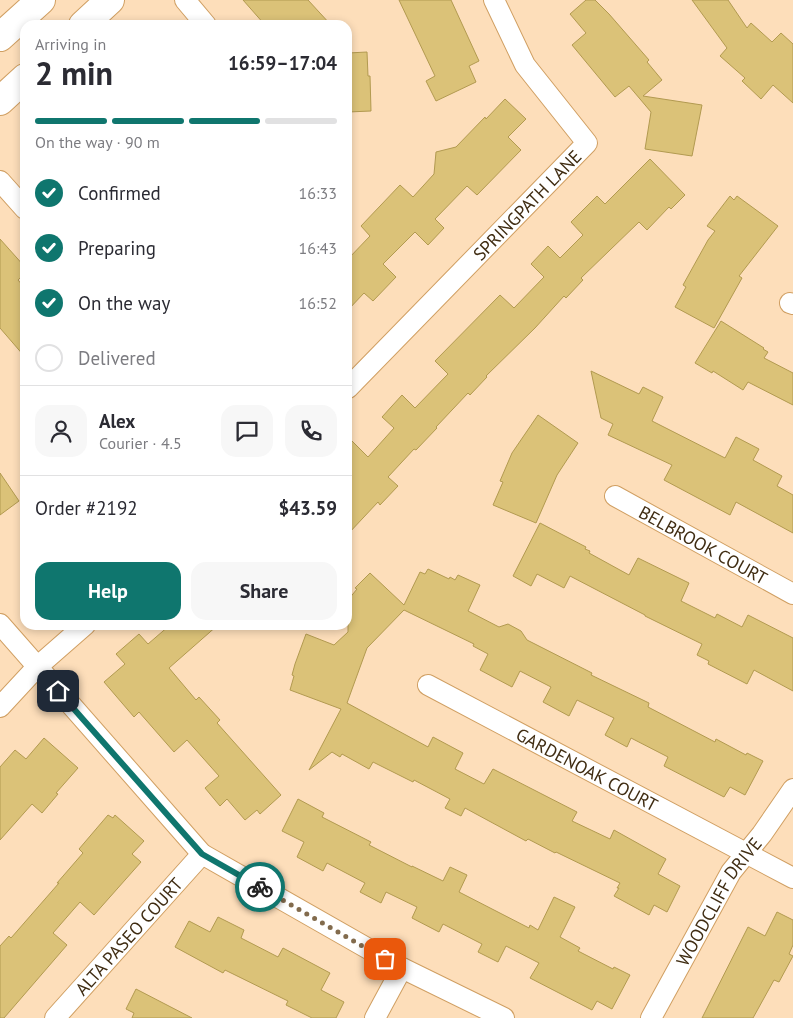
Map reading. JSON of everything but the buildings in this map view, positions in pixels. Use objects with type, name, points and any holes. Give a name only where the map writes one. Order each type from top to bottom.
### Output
[{"type":"main road","points":[[0,37],[41,0]]},
{"type":"main road","points":[[88,20],[110,0]]},
{"type":"main road","points":[[0,101],[20,83]]},
{"type":"street","points":[[185,0],[202,20]]},
{"type":"street","name":"SPRINGPATH LANE","points":[[352,384],[587,143],[524,65],[494,0]]},
{"type":"street","points":[[0,181],[20,203]]},
{"type":"street","name":"BELBROOK COURT","points":[[615,496],[793,594]]},
{"type":"street","points":[[0,624],[202,854],[402,968],[504,1018]]},
{"type":"street","points":[[0,707],[36,667],[79,630]]},
{"type":"street","name":"GARDENOAK COURT","points":[[428,685],[793,878]]},
{"type":"street","name":"WOODCLIFF DRIVE","points":[[652,1018],[731,872],[762,834],[793,789]]},
{"type":"street","name":"ALTA PASEO COURT","points":[[56,1018],[202,854]]},
{"type":"street","points":[[375,1018],[402,968]]},
{"type":"way so far","points":[[260,887],[385,959]]},
{"type":"route","points":[[58,691],[202,854],[260,887]]}]
